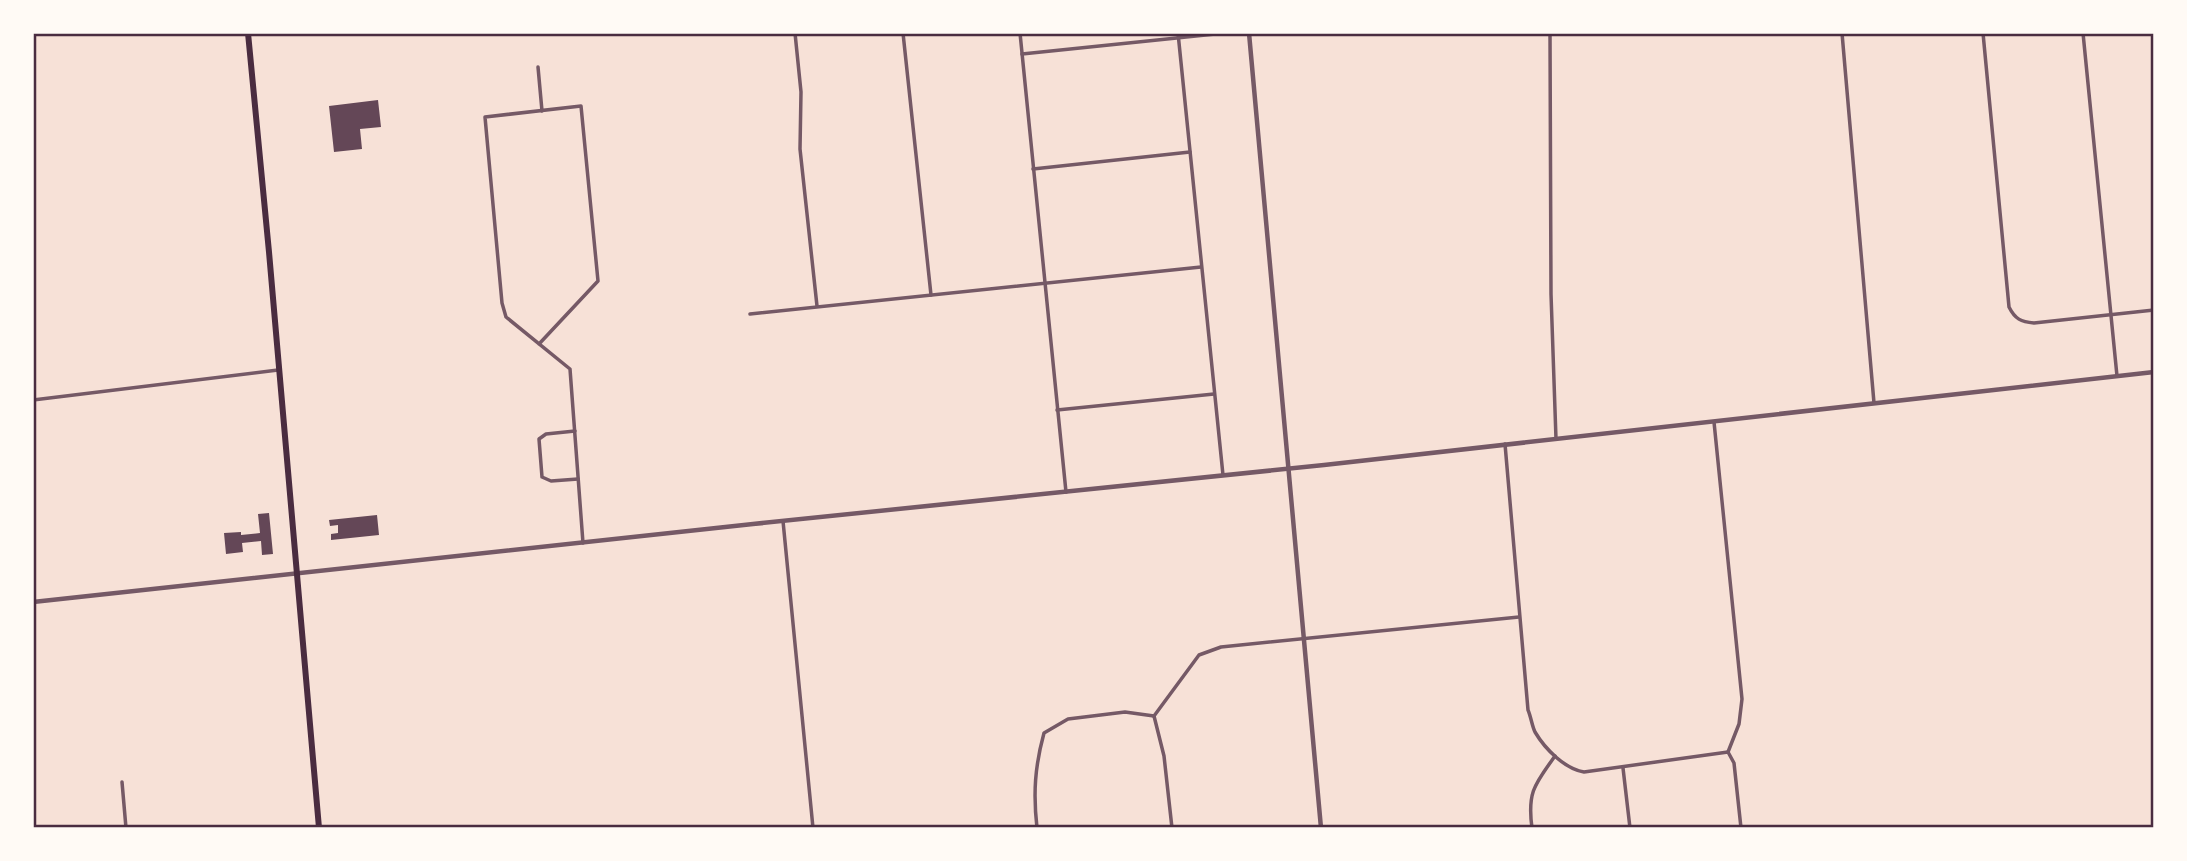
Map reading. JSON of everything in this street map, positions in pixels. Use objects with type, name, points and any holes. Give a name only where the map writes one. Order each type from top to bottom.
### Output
[{"type":"highway","points":[[248,33],[319,828]]},
{"type":"street","points":[[795,33],[801,92],[800,149],[817,307]]},
{"type":"street","points":[[903,33],[931,295]]},
{"type":"street","points":[[1020,33],[1066,492]]},
{"type":"street","points":[[1022,54],[1178,35],[1225,33]]},
{"type":"street","points":[[1249,33],[1321,828]]},
{"type":"street","points":[[1550,33],[1551,294],[1556,439]]},
{"type":"street","points":[[1842,33],[1874,403]]},
{"type":"street","points":[[1983,33],[2009,307],[2014,317],[2024,323],[2034,323],[2154,310]]},
{"type":"street","points":[[2083,33],[2117,376]]},
{"type":"street","points":[[1178,35],[1223,475]]},
{"type":"street","points":[[538,67],[542,111]]},
{"type":"street","points":[[539,344],[598,281],[581,106],[485,117],[502,303],[506,317],[539,344],[570,369],[583,543]]},
{"type":"street","points":[[1033,169],[1189,152]]},
{"type":"street","points":[[750,314],[1201,267]]},
{"type":"street","points":[[33,400],[279,369]]},
{"type":"street","points":[[33,602],[1287,469],[2154,372]]},
{"type":"street","points":[[1057,411],[1214,394]]},
{"type":"street","points":[[1714,422],[1742,699],[1739,724],[1728,752],[1734,764],[1741,828]]},
{"type":"street","points":[[575,432],[546,434],[539,439],[542,477],[551,481],[579,479]]},
{"type":"street","points":[[1505,444],[1528,710],[1535,732],[1555,756],[1574,770],[1584,772],[1728,752]]},
{"type":"street","points":[[783,521],[813,828]]},
{"type":"street","points":[[1154,716],[1199,655],[1222,647],[1519,617]]},
{"type":"street","points":[[1037,828],[1035,763],[1044,733],[1068,719],[1125,712],[1154,716]]},
{"type":"street","points":[[1154,716],[1164,756],[1172,828]]},
{"type":"street","points":[[1532,828],[1530,802],[1534,785],[1555,756]]},
{"type":"street","points":[[1623,768],[1630,828]]},
{"type":"street","points":[[122,782],[126,828]]},
{"type":"building","points":[[378,100],[381,127],[360,129],[362,149],[334,152],[329,106]]},
{"type":"building","points":[[269,513],[273,554],[262,555],[261,541],[242,543],[243,552],[226,554],[224,533],[260,533],[258,514]]},
{"type":"building","points":[[377,515],[379,535],[331,540],[331,534],[338,533],[338,525],[330,526],[329,520]]}]
